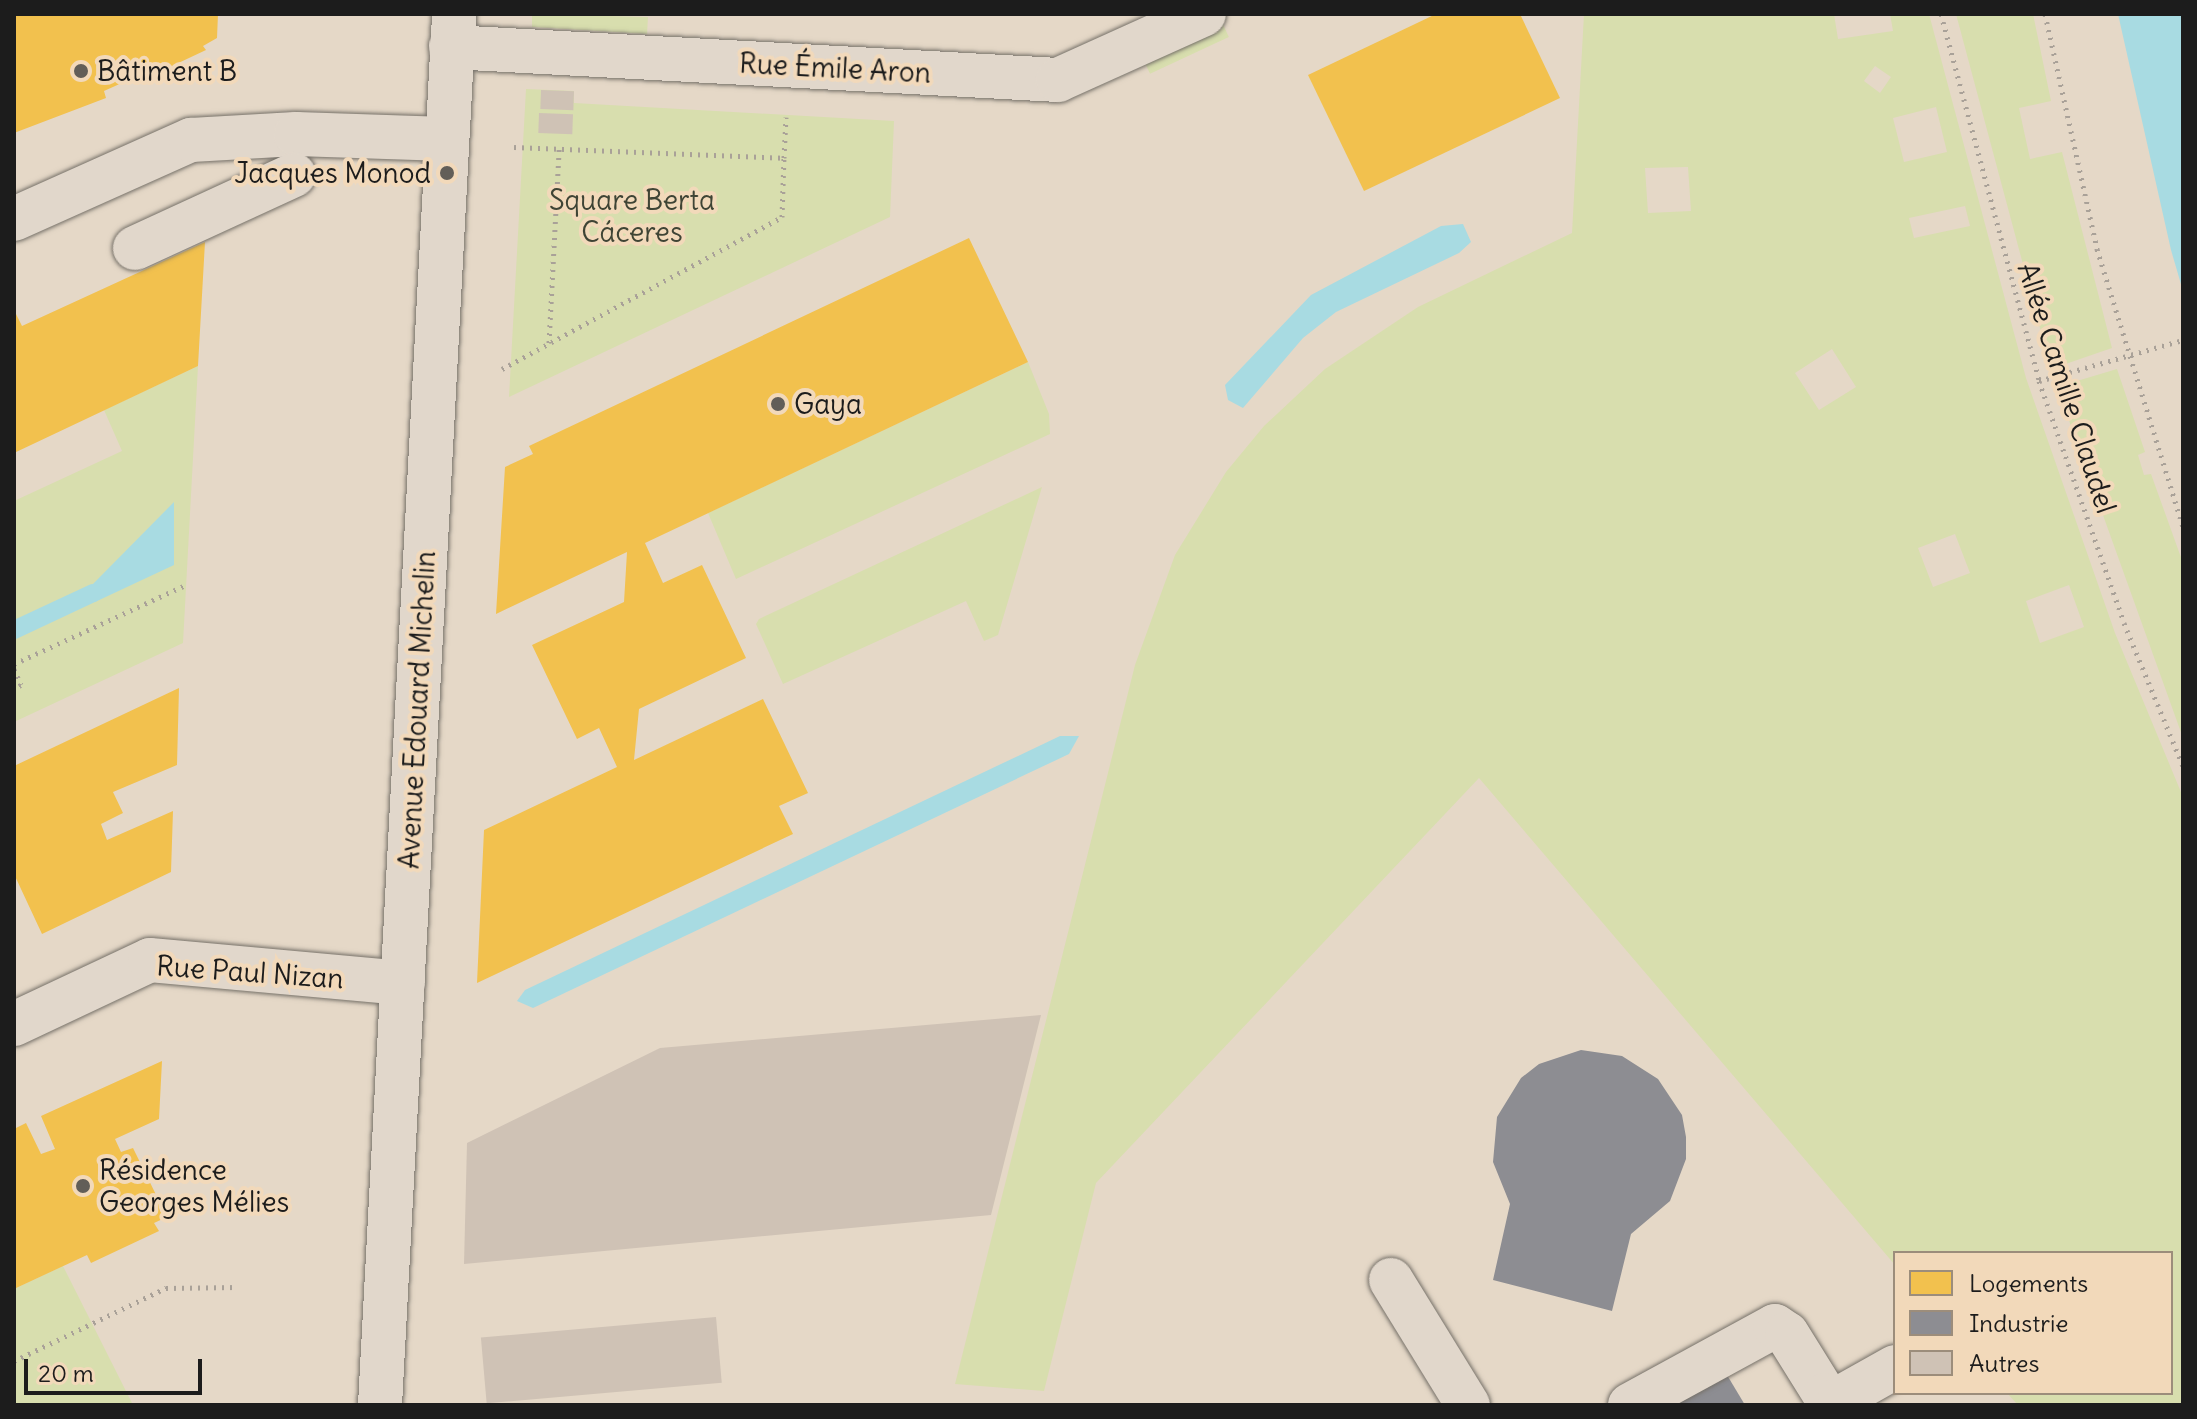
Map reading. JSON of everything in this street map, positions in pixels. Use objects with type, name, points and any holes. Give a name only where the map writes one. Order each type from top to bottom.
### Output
[{"type":"street","name":"Rue Émile Aron","points":[[452,30],[1058,80],[1204,14]]},
{"type":"street","name":"Avenue Edouard Michelin","points":[[380,1405],[452,30]]},
{"type":"street","points":[[14,219],[191,140],[296,134],[447,139]]},
{"type":"street","points":[[135,248],[294,175]]},
{"type":"street","name":"Rue Paul Nizan","points":[[14,1024],[150,960],[403,983]]},
{"type":"street","points":[[1391,1280],[1468,1405]]},
{"type":"street","points":[[1630,1405],[1775,1326],[1787,1334],[1825,1395],[1840,1398],[1893,1368]]},
{"type":"path","name":"Allée Camille Claudel","points":[[1941,14],[2039,381],[2124,623],[2183,766]]},
{"type":"path","points":[[2045,14],[2097,249],[2183,527]]},
{"type":"path","points":[[502,369],[782,217],[787,105]]},
{"type":"path","points":[[514,147],[784,158]]},
{"type":"path","points":[[549,343],[559,149]]},
{"type":"path","points":[[2039,381],[2183,340]]},
{"type":"path","points":[[14,688],[21,685],[14,666],[186,585]]},
{"type":"path","points":[[14,1361],[166,1288],[238,1287]]},
{"type":"green space","points":[[532,14],[648,17],[647,34],[532,27]]},
{"type":"green space","points":[[1584,14],[1834,14],[1838,39],[1893,31],[1890,14],[1929,14],[2026,378],[2115,633],[2183,797],[2183,1405],[2018,1405],[2009,1395],[2173,1395],[2173,1251],[1893,1251],[1893,1263],[1479,778],[1096,1183],[1044,1391],[955,1384],[1135,665],[1175,555],[1226,472],[1264,426],[1325,369],[1418,307],[1572,233]],"holes":[[[1875,66],[1891,77],[1880,93],[1864,81]],[[1936,107],[1947,152],[1904,162],[1893,118]],[[1688,167],[1691,211],[1648,213],[1645,168]],[[1965,206],[1970,226],[1914,238],[1909,218]],[[1832,349],[1856,387],[1819,410],[1795,373]],[[1955,534],[1970,573],[1933,587],[1918,548]],[[2069,585],[2084,627],[2040,643],[2026,601]]]},
{"type":"green space","points":[[1956,14],[2033,14],[2051,101],[2019,108],[2030,159],[2062,152],[2112,348],[2051,369]]},
{"type":"green space","points":[[1220,18],[1229,37],[1150,74],[1141,55]]},
{"type":"green space","name":"Square Berta Cáceres","points":[[526,89],[574,91],[574,103],[894,121],[890,217],[509,397]]},
{"type":"green space","points":[[1028,362],[1049,414],[1050,434],[736,579],[708,513]]},
{"type":"green space","points":[[198,366],[183,643],[14,722],[14,501],[122,451],[104,410]]},
{"type":"green space","points":[[2117,369],[2145,452],[2138,455],[2144,475],[2151,474],[2183,563],[2183,738],[2057,387]]},
{"type":"green space","points":[[1042,487],[998,635],[984,641],[966,601],[783,684],[756,624],[759,619]]},
{"type":"green space","points":[[63,1266],[133,1405],[14,1405],[14,1289]]},
{"type":"water","points":[[2118,14],[2183,14],[2183,291],[2171,250]]},
{"type":"water","points":[[1463,224],[1471,242],[1459,253],[1336,312],[1303,338],[1243,408],[1228,400],[1225,385],[1311,295],[1441,226]]},
{"type":"water","points":[[174,502],[174,565],[95,602],[92,585]]},
{"type":"water","points":[[1060,736],[1079,736],[1069,754],[533,1008],[517,1001],[525,990]]},
{"type":"building: Logements","name":"Bâtiment B","points":[[14,14],[218,14],[217,38],[203,46],[206,50],[155,74],[153,69],[104,91],[106,98],[14,133]]},
{"type":"building: Logements","points":[[1436,14],[1520,14],[1560,98],[1364,191],[1308,75]]},
{"type":"building: Logements","points":[[969,238],[1028,362],[645,543],[663,583],[702,565],[746,658],[639,709],[634,760],[763,699],[808,793],[779,806],[793,834],[477,983],[484,830],[617,767],[599,728],[577,739],[532,645],[624,602],[627,552],[496,614],[505,467],[533,454],[529,446]]},
{"type":"building: Logements","points":[[205,242],[198,366],[14,453],[14,310],[22,326]]},
{"type":"building: Logements","points":[[179,688],[177,765],[113,792],[123,813],[101,824],[107,840],[173,811],[171,872],[42,934],[14,874],[14,766]]},
{"type":"building: Logements","name":"Résidence Georges Mélies","points":[[162,1061],[159,1119],[115,1139],[121,1152],[133,1148],[167,1217],[154,1223],[159,1231],[91,1263],[87,1255],[14,1289],[14,1129],[26,1123],[41,1154],[55,1149],[41,1116]]},
{"type":"building: Industrie","points":[[1581,1050],[1622,1056],[1658,1079],[1682,1115],[1686,1137],[1686,1159],[1670,1201],[1631,1234],[1612,1311],[1493,1280],[1510,1204],[1493,1162],[1497,1117],[1521,1078],[1539,1064]]},
{"type":"building: Industrie","points":[[1724,1370],[1745,1405],[1665,1405]]},
{"type":"building: Autres","points":[[541,90],[574,91],[573,110],[540,109]]},
{"type":"building: Autres","points":[[539,113],[573,114],[572,134],[538,133]]},
{"type":"building: Autres","points":[[1041,1015],[991,1215],[464,1264],[467,1143],[660,1048]]},
{"type":"building: Autres","points":[[716,1317],[722,1383],[487,1403],[481,1338]]},
{"type":"waterway","points":[[14,630],[93,593]]},
{"type":"place","name":"Bâtiment B","points":[[81,71]]},
{"type":"place","name":"Jacques Monod","points":[[447,173]]},
{"type":"place","name":"Gaya","points":[[778,404]]},
{"type":"place","name":"Résidence Georges Mélies","points":[[83,1186]]}]
